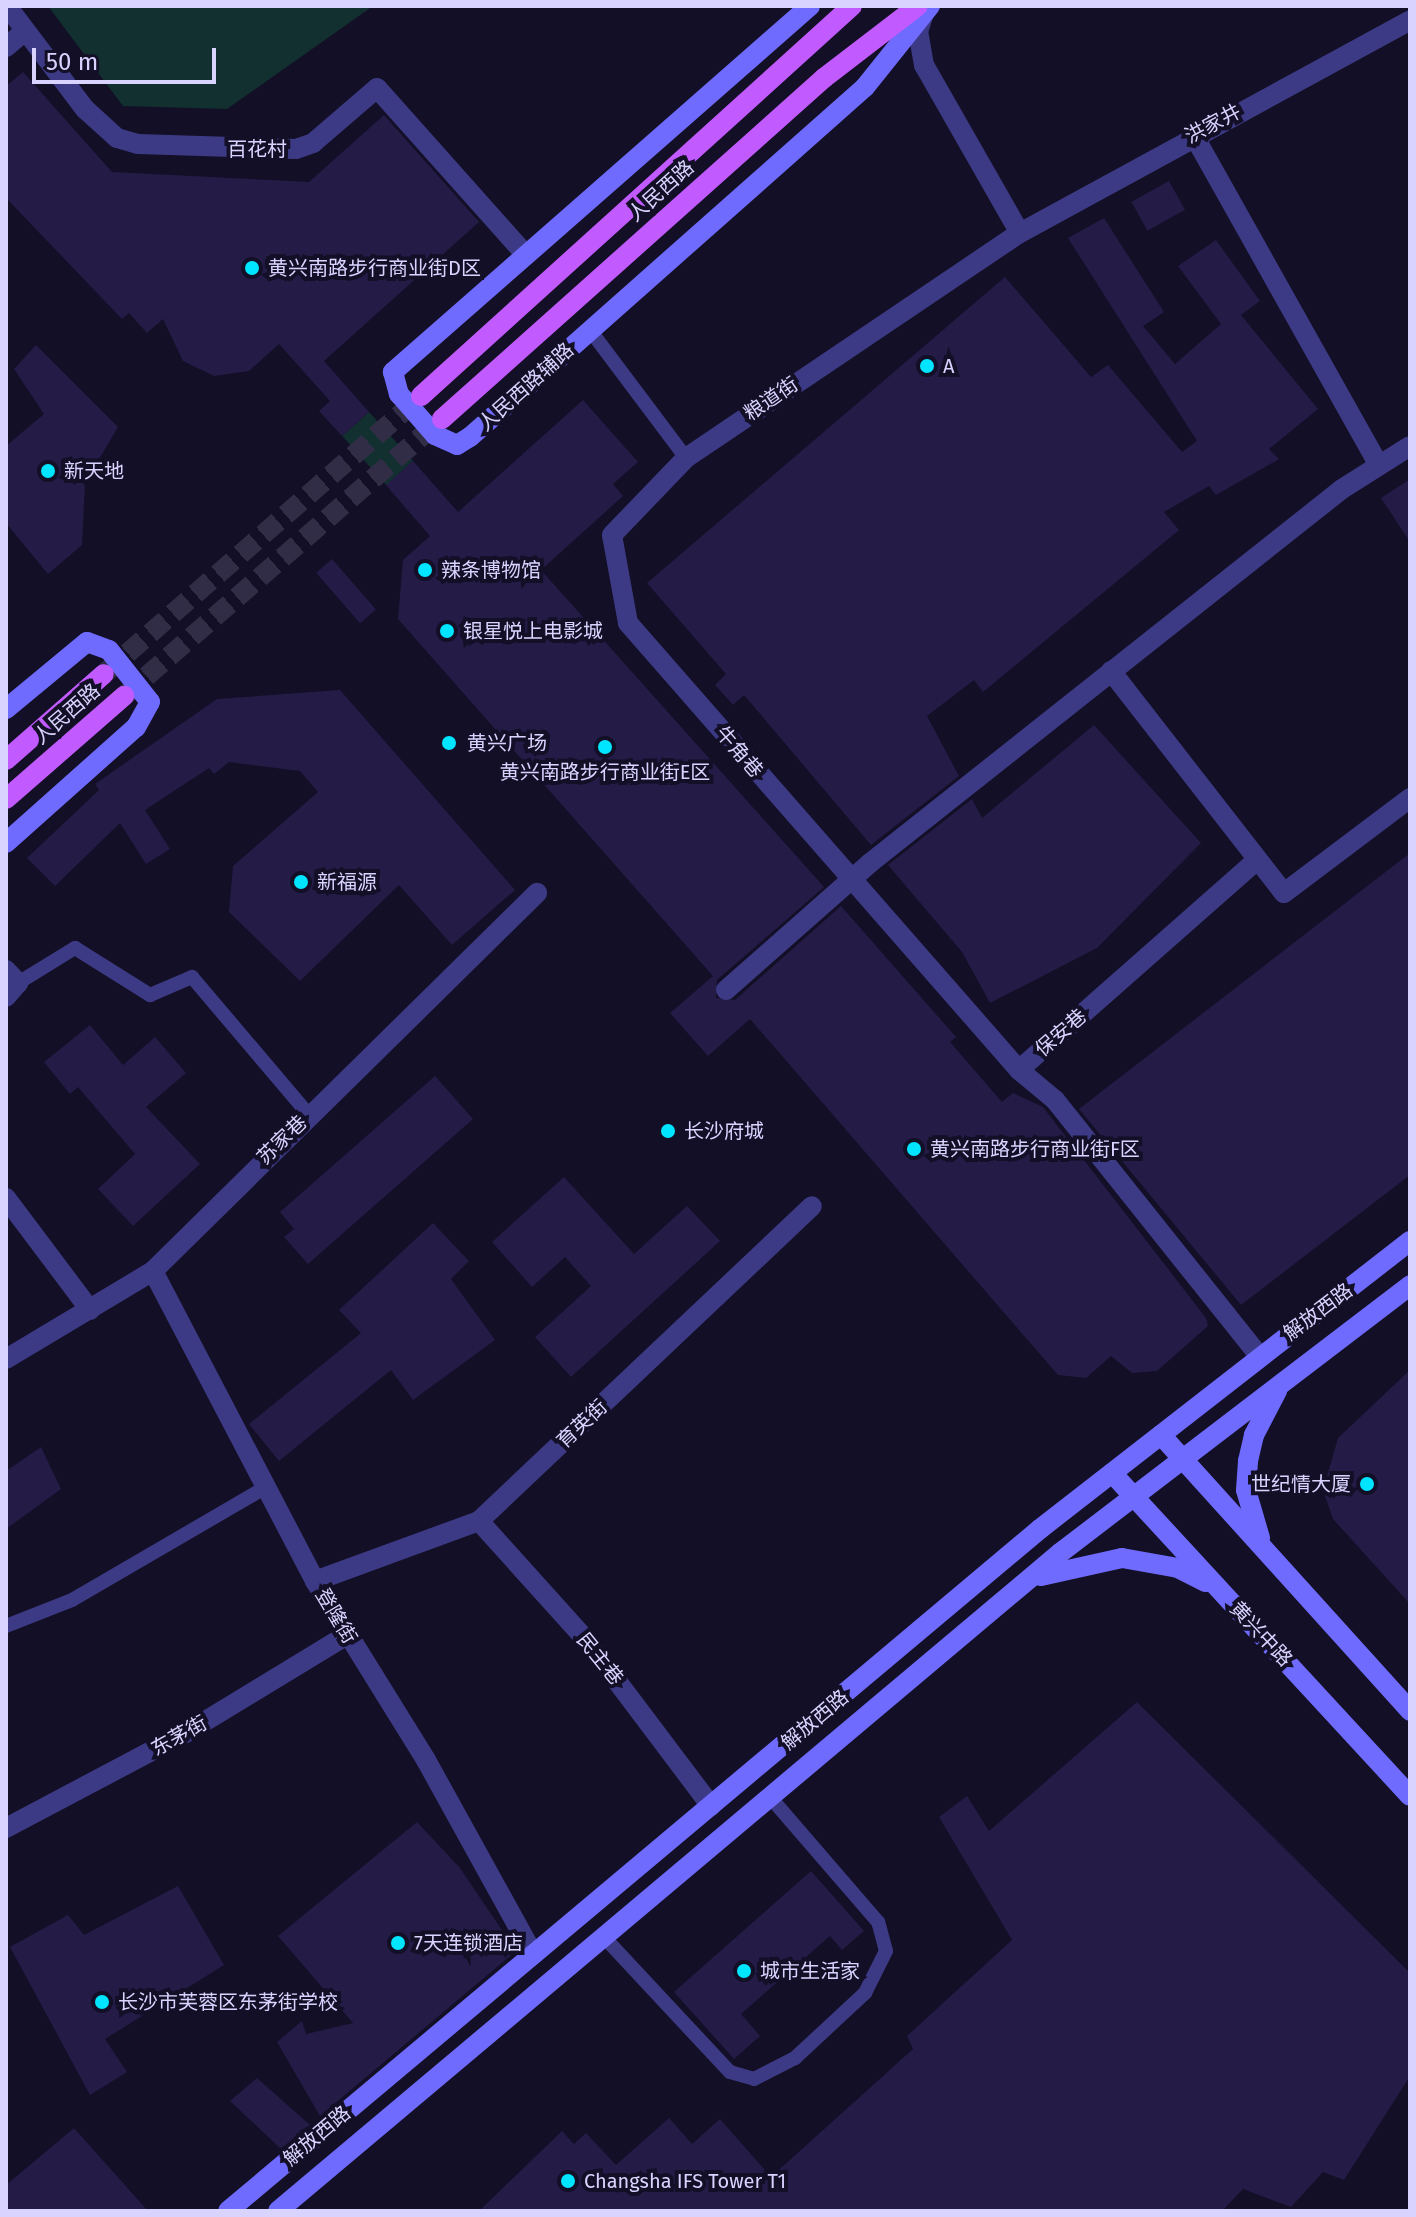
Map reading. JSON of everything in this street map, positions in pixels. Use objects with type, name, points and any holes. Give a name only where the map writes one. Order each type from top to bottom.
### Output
[{"type":"main road","name":"人民西路辅路","points":[[810,6],[524,253],[393,372],[399,394],[435,435],[457,445],[590,330],[865,87],[924,8]]},
{"type":"main road","name":"人民西路","points":[[421,396],[852,6]]},
{"type":"main road","name":"人民西路","points":[[442,419],[824,78],[924,8]]},
{"type":"main road","points":[[6,709],[87,642],[109,650],[150,702],[136,727],[6,843]]},
{"type":"main road","name":"人民西路","points":[[6,760],[104,674]]},
{"type":"main road","name":"人民西路","points":[[6,799],[124,696]]},
{"type":"main road","name":"解放西路","points":[[228,2211],[1112,1473],[1410,1241]]},
{"type":"main road","name":"解放西路","points":[[278,2211],[1020,1587],[1182,1458],[1410,1285]]},
{"type":"main road","points":[[1269,1556],[1250,1513],[1248,1461],[1265,1409],[1286,1378]]},
{"type":"main road","points":[[1161,1435],[1410,1711]]},
{"type":"main road","name":"黄兴中路","points":[[1112,1473],[1410,1796]]},
{"type":"main road","points":[[1020,1587],[1067,1566],[1122,1558],[1178,1568],[1223,1593]]},
{"type":"street","name":"百花村","points":[[7,6],[102,127],[138,144],[296,149],[313,143],[377,88],[524,253]]},
{"type":"street","points":[[924,8],[918,31],[924,65],[1020,233]]},
{"type":"street","name":"洪家井","points":[[1020,233],[1193,134],[1410,20]]},
{"type":"street","points":[[6,47],[25,31]]},
{"type":"street","points":[[1193,134],[1379,465]]},
{"type":"street","name":"粮道街","points":[[628,623],[612,535],[686,458],[1020,233]]},
{"type":"street","points":[[726,990],[850,880],[1111,671],[1379,465],[1410,446]]},
{"type":"street","name":"牛角巷","points":[[628,623],[850,880]]},
{"type":"street","points":[[1111,671],[1284,893],[1410,798]]},
{"type":"street","name":"保安巷","points":[[850,880],[1019,1070],[1257,860]]},
{"type":"street","name":"苏家巷","points":[[6,1359],[153,1271],[308,1114],[537,893]]},
{"type":"street","points":[[1019,1070],[1055,1100],[1260,1357]]},
{"type":"street","points":[[6,1198],[90,1310]]},
{"type":"street","name":"育英街","points":[[315,1581],[479,1521],[812,1206]]},
{"type":"street","name":"登隆街","points":[[153,1271],[315,1581],[533,1954]]},
{"type":"street","name":"民主巷","points":[[479,1521],[586,1640],[711,1806]]},
{"type":"street","name":"东茅街","points":[[6,1828],[189,1731],[347,1635]]},
{"type":"lane","points":[[590,330],[686,458]]},
{"type":"lane","points":[[10,983],[75,948],[150,995],[192,977],[308,1114]]},
{"type":"lane","points":[[6,1626],[72,1600],[266,1487]]},
{"type":"lane","points":[[603,1936],[718,2063],[754,2079],[795,2058],[865,1993],[886,1951],[878,1922],[771,1798]]},
{"type":"green space","points":[[48,6],[373,6],[227,109],[123,106]]},
{"type":"green space","points":[[369,412],[413,461],[386,485],[342,436]]},
{"type":"building","name":"黄兴南路步行商业街D区","points":[[23,72],[112,172],[309,182],[384,115],[479,222],[324,361],[369,412],[342,436],[319,411],[330,401],[279,344],[249,371],[214,376],[183,361],[163,319],[147,333],[129,313],[122,319],[6,198],[6,86]]},
{"type":"building","points":[[1169,181],[1185,210],[1147,231],[1131,202]]},
{"type":"building","points":[[1104,218],[1164,312],[1143,326],[1175,364],[1221,324],[1178,266],[1216,240],[1260,301],[1241,315],[1318,409],[1269,449],[1279,459],[1216,495],[1209,486],[1164,512],[1179,530],[983,692],[974,680],[927,716],[959,776],[871,845],[744,695],[733,705],[715,685],[726,674],[647,583],[1005,277],[1091,377],[1108,365],[1182,452],[1197,441],[1068,238]]},
{"type":"building","name":"新天地","points":[[36,345],[118,427],[85,483],[82,545],[48,574],[6,523],[6,446],[44,414],[14,369]]},
{"type":"building","points":[[583,400],[638,462],[613,484],[623,496],[541,570],[824,887],[717,980],[716,998],[735,1000],[841,906],[956,1037],[950,1042],[1002,1102],[1013,1093],[1043,1107],[1206,1318],[1208,1326],[1157,1371],[1132,1373],[1111,1356],[1086,1378],[1058,1375],[750,1019],[708,1056],[670,1013],[713,976],[398,619],[403,560],[430,536],[386,485],[413,461],[458,512]]},
{"type":"building","points":[[1410,479],[1410,542],[1381,498]]},
{"type":"building","points":[[332,559],[376,610],[360,623],[316,573]]},
{"type":"building","points":[[340,690],[515,890],[452,945],[399,885],[300,981],[229,912],[233,866],[318,792],[300,771],[229,762],[214,774],[209,768],[145,810],[170,849],[146,864],[120,823],[55,886],[27,858],[99,790],[95,784],[217,699]]},
{"type":"building","points":[[1094,725],[1201,843],[1097,948],[990,1003],[962,952],[888,865],[972,799],[982,818]]},
{"type":"building","points":[[1410,853],[1410,1175],[1241,1305],[1079,1109]]},
{"type":"building","points":[[90,1025],[123,1065],[155,1037],[186,1073],[146,1107],[200,1164],[133,1226],[98,1189],[135,1154],[78,1087],[70,1094],[44,1062]]},
{"type":"building","points":[[435,1076],[473,1119],[308,1264],[284,1237],[294,1229],[280,1212]]},
{"type":"building","points":[[564,1177],[634,1254],[687,1206],[720,1241],[571,1377],[535,1337],[591,1286],[565,1257],[532,1287],[492,1242]]},
{"type":"building","points":[[433,1223],[469,1261],[451,1279],[495,1340],[413,1400],[391,1370],[279,1461],[249,1424],[361,1333],[339,1310]]},
{"type":"building","name":"世纪情大厦","points":[[1410,1370],[1410,1604],[1333,1519],[1323,1490],[1338,1438]]},
{"type":"building","points":[[41,1447],[61,1489],[6,1529],[6,1471]]},
{"type":"building","points":[[1137,1702],[1410,1973],[1410,2076],[1344,2180],[1323,2172],[1291,2207],[1243,2189],[1222,2211],[479,2211],[562,2131],[574,2144],[586,2133],[616,2165],[669,2118],[692,2144],[720,2119],[771,2177],[913,2049],[907,2036],[1012,1940],[939,1817],[967,1796],[989,1831]]},
{"type":"building","name":"7天连锁酒店","points":[[417,1822],[460,1868],[516,1951],[320,2116],[277,2042],[302,2021],[306,2034],[353,2023],[278,1936]]},
{"type":"building","name":"城市生活家","points":[[811,1871],[864,1931],[842,1950],[830,1936],[741,2014],[760,2036],[734,2059],[674,1992]]},
{"type":"building","name":"长沙市芙蓉区东茅街学校","points":[[178,1886],[224,1965],[105,2039],[127,2072],[90,2095],[10,1947],[68,1915],[84,1935]]},
{"type":"building","points":[[257,2078],[310,2125],[281,2149],[230,2101]]},
{"type":"building","points":[[74,2128],[148,2211],[6,2211],[6,2185]]},
{"type":"tunnel","points":[[105,673],[421,396]]},
{"type":"tunnel","points":[[124,696],[442,419]]},
{"type":"place","name":"黄兴南路步行商业街D区","points":[[252,268]]},
{"type":"place","name":"A","points":[[927,366]]},
{"type":"place","name":"新天地","points":[[48,471]]},
{"type":"place","name":"辣条博物馆","points":[[425,570]]},
{"type":"place","name":"银星悦上电影城","points":[[447,631]]},
{"type":"place","name":"黄兴广场","points":[[449,743]]},
{"type":"place","name":"黄兴南路步行商业街E区","points":[[605,747]]},
{"type":"place","name":"新福源","points":[[301,882]]},
{"type":"place","name":"长沙府城","points":[[668,1131]]},
{"type":"place","name":"黄兴南路步行商业街F区","points":[[914,1149]]},
{"type":"place","name":"世纪情大厦","points":[[1367,1484]]},
{"type":"place","name":"7天连锁酒店","points":[[398,1943]]},
{"type":"place","name":"城市生活家","points":[[744,1971]]},
{"type":"place","name":"长沙市芙蓉区东茅街学校","points":[[102,2002]]},
{"type":"place","name":"Changsha IFS Tower T1","points":[[568,2181]]}]
